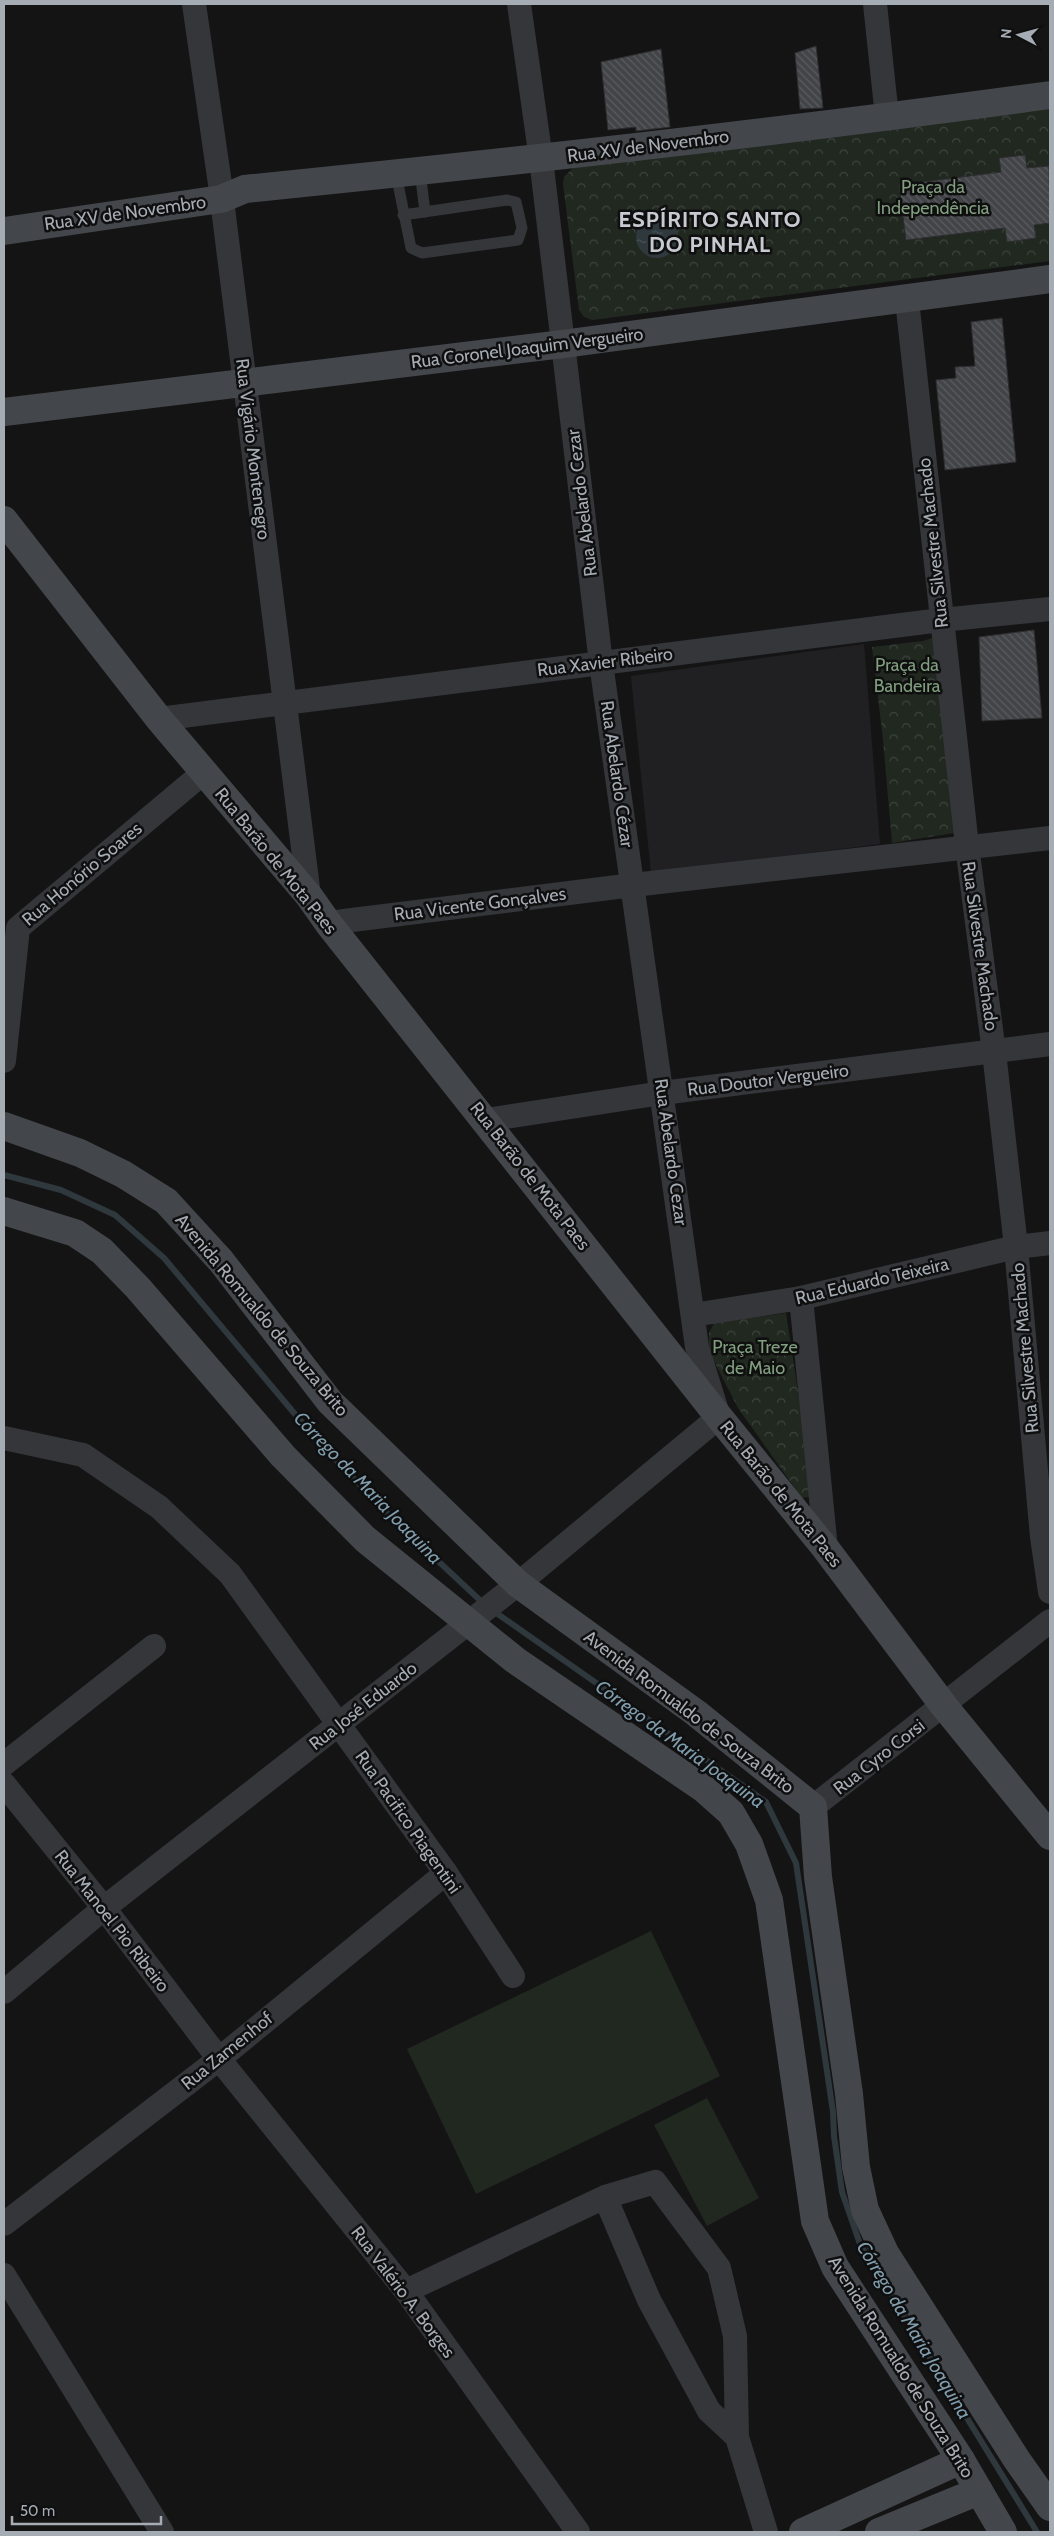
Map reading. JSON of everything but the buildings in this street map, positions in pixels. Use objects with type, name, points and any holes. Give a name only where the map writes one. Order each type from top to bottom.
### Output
[{"type":"main road","name":"Rua XV de Novembro","points":[[4,214],[541,159],[887,117],[1050,94]]},
{"type":"main road","name":"Rua XV de Novembro","points":[[4,231],[229,191]]},
{"type":"main road","name":"Rua Coronel Joaquim Vergueiro","points":[[4,412],[563,344],[907,300],[1050,279]]},
{"type":"main road","name":"Rua Barão de Mota Paes","points":[[4,520],[203,773],[309,896],[328,923],[486,1120],[718,1417],[826,1549],[944,1706],[1050,1836]]},
{"type":"main road","name":"Avenida Romualdo de Souza Brito","points":[[4,1126],[80,1153],[123,1174],[166,1201],[221,1261],[330,1402],[518,1584],[696,1713],[813,1807]]},
{"type":"main road","name":"Avenida Romualdo de Souza Brito","points":[[4,1211],[75,1233],[102,1250],[138,1288],[283,1456],[365,1539],[515,1660],[704,1789],[731,1813],[749,1844],[769,1900],[815,2221],[835,2267],[961,2460],[1003,2532]]},
{"type":"main road","points":[[813,1807],[818,1877],[849,2094],[856,2167],[865,2210],[890,2261],[1017,2460],[1050,2507]]},
{"type":"main road","points":[[803,2532],[961,2460]]},
{"type":"main road","points":[[879,2532],[979,2491]]},
{"type":"street","name":"Rua Vigário Montenegro","points":[[194,4],[229,191],[245,382],[309,896]]},
{"type":"street","points":[[519,4],[541,159],[563,344]]},
{"type":"street","points":[[874,4],[887,117]]},
{"type":"street","name":"Rua Silvestre Machado","points":[[907,300],[940,620],[966,846],[994,1052],[1016,1248],[1050,1592]]},
{"type":"street","name":"Rua Abelardo Cezar","points":[[563,344],[601,662]]},
{"type":"street","name":"Rua Xavier Ribeiro","points":[[160,719],[940,620],[1050,609]]},
{"type":"street","name":"Rua Abelardo Cézar","points":[[601,662],[633,885]]},
{"type":"street","name":"Rua Honório Soares","points":[[4,1061],[18,928],[203,773]]},
{"type":"street","points":[[633,885],[1050,838]]},
{"type":"street","name":"Rua Abelardo Cezar","points":[[633,885],[697,1347],[718,1417]]},
{"type":"street","name":"Rua Vicente Gonçalves","points":[[328,923],[633,885]]},
{"type":"street","name":"Rua Doutor Vergueiro","points":[[486,1120],[662,1093],[1050,1044]]},
{"type":"street","name":"Rua Eduardo Teixeira","points":[[693,1316],[801,1298],[1016,1248],[1050,1243]]},
{"type":"street","points":[[801,1298],[826,1549]]},
{"type":"street","name":"Rua José Eduardo","points":[[4,1992],[104,1908],[518,1584],[718,1417]]},
{"type":"street","name":"Rua Pacifico Piagentini","points":[[4,1438],[83,1455],[159,1507],[230,1574],[446,1873],[513,1976]]},
{"type":"street","name":"Rua Cyro Corsi","points":[[813,1807],[1050,1622]]},
{"type":"street","points":[[4,1764],[154,1646]]},
{"type":"street","name":"Rua Manoel Pio Ribeiro","points":[[4,1784],[104,1908],[219,2059]]},
{"type":"street","name":"Rua Zamenhof","points":[[4,2224],[219,2059],[446,1873]]},
{"type":"street","name":"Rua Valério A. Borges","points":[[219,2059],[406,2291],[578,2532]]},
{"type":"street","points":[[406,2291],[605,2197],[655,2182],[719,2268],[735,2336],[737,2437],[766,2532]]},
{"type":"street","points":[[605,2197],[649,2300],[709,2411],[737,2437]]},
{"type":"street","points":[[4,2275],[162,2532]]},
{"type":"lane","points":[[408,172],[425,212]]},
{"type":"lane","points":[[403,215],[506,200],[516,202],[522,228],[518,240],[422,253],[411,248],[403,215],[408,172]]},
{"type":"shaded area","points":[[864,644],[880,844],[651,873],[631,676]]},
{"type":"green space","name":"Praça da Independência","points":[[1050,104],[1050,261],[592,320],[584,317],[579,310],[563,184],[564,177],[576,165]]},
{"type":"green space","name":"Praça da Bandeira","points":[[935,637],[954,833],[892,843],[883,740],[872,647],[923,641]]},
{"type":"green space","name":"Praça Treze de Maio","points":[[786,1313],[814,1496],[802,1498],[738,1408],[709,1351],[709,1333],[714,1323]]},
{"type":"green space","points":[[651,1931],[720,2076],[476,2194],[407,2049]]},
{"type":"green space","points":[[707,2098],[759,2198],[707,2226],[654,2125]]},
{"type":"water","points":[[661,216],[669,219],[675,225],[678,237],[675,249],[669,255],[653,258],[645,255],[639,249],[636,233],[639,225],[645,219]]},
{"type":"waterway","name":"Córrego da Maria Joaquina","points":[[4,1175],[61,1190],[115,1215],[164,1258],[315,1438],[389,1515],[484,1604]]},
{"type":"waterway","name":"Córrego da Maria Joaquina","points":[[492,1610],[766,1802],[796,1863],[833,2112],[834,2136],[842,2192],[860,2244],[1037,2532]]},
{"type":"district","name":"ESPÍRITO SANTO DO PINHAL","points":[[710,232]]}]
